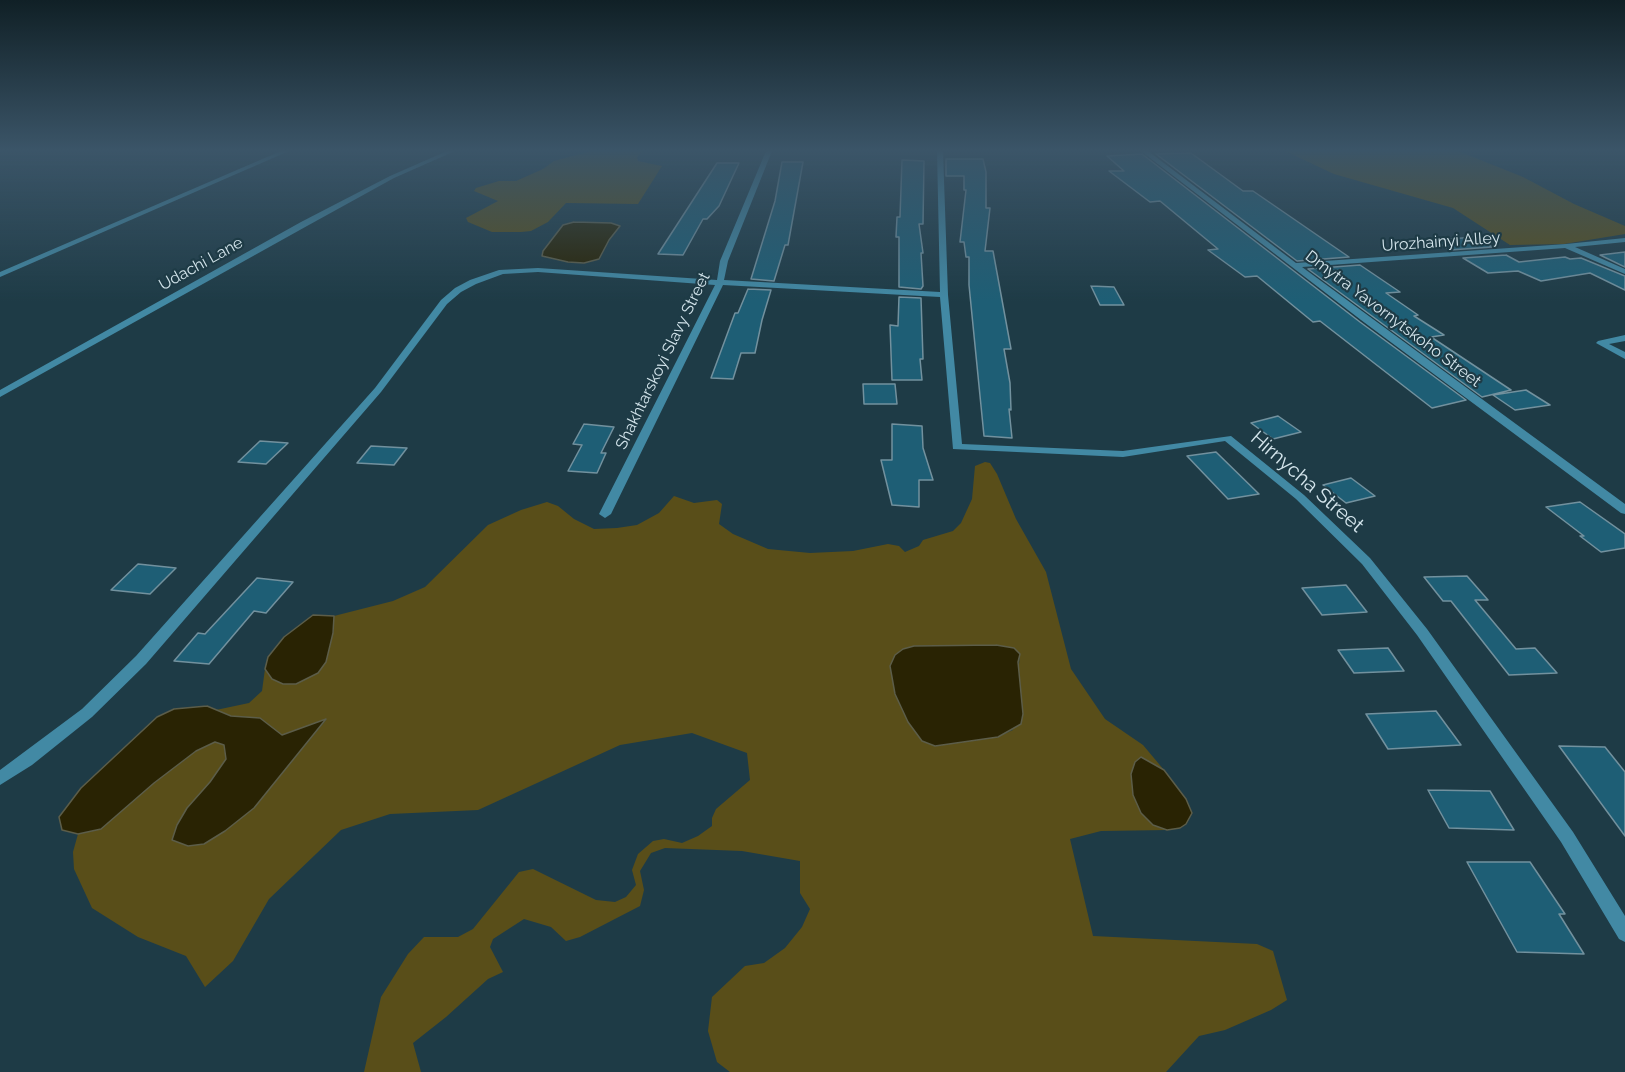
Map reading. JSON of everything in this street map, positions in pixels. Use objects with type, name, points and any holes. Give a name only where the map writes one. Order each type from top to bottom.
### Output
[{"type":"street","points":[[0,275],[167,201]]},
{"type":"street","name":"Udachi Lane","points":[[0,394],[347,201]]},
{"type":"street","name":"Shakhtarskoyi Slavy Street","points":[[605,514],[720,283],[724,261],[749,201]]},
{"type":"street","name":"Hirnycha Street","points":[[941,201],[944,295],[957,447],[1123,454],[1227,438],[1300,496],[1366,561],[1422,632],[1567,837],[1625,933]]},
{"type":"street","name":"Dmytra Yavornytskoho Street","points":[[1210,201],[1625,510]]},
{"type":"street","name":"Urozhainyi Alley","points":[[1295,265],[1625,240]]},
{"type":"street","points":[[1566,246],[1625,272]]},
{"type":"street","points":[[0,778],[87,713],[141,660],[378,390],[444,303],[458,290],[488,276],[519,271],[944,295]]},
{"type":"street","points":[[1625,338],[1601,343],[1625,356]]},
{"type":"shaded area","points":[[498,201],[640,201],[638,204],[566,203],[548,222],[531,231],[521,232],[492,232],[468,222],[466,218]]},
{"type":"shaded area","points":[[1429,201],[1568,201],[1625,226],[1625,234],[1564,244],[1510,245],[1453,208]]},
{"type":"shaded area","points":[[574,222],[611,223],[620,226],[599,259],[584,263],[542,256],[543,251],[563,225]]},
{"type":"shaded area","points":[[985,462],[990,463],[1016,519],[1046,572],[1071,669],[1105,719],[1143,745],[1164,770],[1141,758],[1153,825],[1167,830],[1101,831],[1070,839],[1093,936],[1257,944],[1273,951],[1287,1000],[1271,1010],[1225,1030],[1199,1036],[1166,1072],[730,1072],[717,1062],[708,1031],[712,997],[745,966],[764,963],[785,948],[802,927],[810,909],[800,893],[800,861],[742,851],[665,848],[651,853],[640,871],[644,890],[640,906],[580,937],[566,941],[551,927],[524,919],[493,939],[490,947],[503,972],[488,979],[413,1043],[421,1072],[364,1072],[381,997],[408,954],[424,937],[458,937],[473,929],[519,872],[533,869],[596,900],[615,902],[626,897],[636,885],[632,870],[638,854],[653,841],[664,839],[682,843],[712,826],[712,818],[716,809],[750,780],[747,753],[692,733],[620,745],[478,810],[390,814],[341,830],[269,899],[233,961],[205,987],[186,956],[138,937],[92,908],[74,869],[73,852],[78,834],[101,829],[154,783],[196,751],[215,742],[224,744],[226,759],[210,782],[254,808],[326,720],[282,735],[260,718],[231,716],[216,710],[249,703],[262,691],[265,669],[272,679],[326,662],[333,633],[334,616],[393,601],[425,587],[488,525],[521,510],[547,502],[558,506],[574,519],[594,529],[637,525],[659,513],[674,496],[694,503],[717,500],[722,504],[719,524],[733,534],[768,549],[810,553],[853,551],[888,544],[899,546],[905,552],[919,546],[923,540],[953,531],[961,523],[972,499],[975,466]],"holes":[[[996,645],[1020,653],[1013,730],[998,737],[935,746],[903,649],[914,646]]]},
{"type":"shaded area","points":[[313,615],[334,616],[333,633],[326,662],[318,673],[296,684],[283,684],[272,679],[265,669],[268,657],[284,637]]},
{"type":"shaded area","points":[[996,645],[1014,648],[1020,654],[1018,662],[1023,714],[1021,724],[998,737],[935,746],[922,741],[908,722],[895,694],[890,666],[895,655],[903,649],[914,646]]},
{"type":"shaded area","points":[[207,706],[231,716],[260,718],[282,735],[326,719],[254,808],[204,844],[188,846],[172,840],[177,825],[187,808],[210,782],[226,759],[224,745],[215,742],[196,751],[154,783],[101,829],[78,834],[62,830],[59,817],[81,788],[157,717],[174,709]]},
{"type":"shaded area","points":[[1141,757],[1164,770],[1186,799],[1192,813],[1186,824],[1180,828],[1167,830],[1153,825],[1141,813],[1133,795],[1131,774],[1135,762]]},
{"type":"building","points":[[692,201],[721,201],[707,219],[703,219],[683,255],[658,254]]},
{"type":"building","points":[[775,201],[796,201],[788,245],[785,245],[774,281],[751,279]]},
{"type":"building","points":[[901,201],[923,201],[923,224],[919,224],[923,253],[921,253],[923,286],[921,289],[899,287],[899,237],[896,237],[897,217],[900,217]]},
{"type":"building","points":[[965,201],[986,201],[986,208],[990,208],[985,251],[993,251],[1011,349],[1004,349],[1010,383],[1011,410],[1009,409],[1012,438],[984,436],[969,285],[969,257],[966,257],[964,242],[960,242]]},
{"type":"building","points":[[1160,201],[1203,201],[1466,400],[1432,408],[1320,321],[1313,322],[1257,276],[1245,277],[1208,250],[1218,249]]},
{"type":"building","points":[[1218,201],[1268,201],[1349,257],[1297,261]]},
{"type":"building","points":[[1476,237],[1492,247],[1450,250],[1434,240]]},
{"type":"building","points":[[1625,252],[1625,267],[1600,255]]},
{"type":"building","points":[[1506,255],[1519,262],[1565,257],[1581,258],[1625,276],[1625,290],[1590,273],[1541,281],[1518,271],[1488,273],[1463,258]]},
{"type":"building","points":[[1360,265],[1400,292],[1386,293],[1418,315],[1414,316],[1444,335],[1431,337],[1511,390],[1482,397],[1308,269]]},
{"type":"building","points":[[1091,286],[1114,287],[1124,305],[1100,305]]},
{"type":"building","points":[[748,289],[771,290],[755,353],[741,353],[733,379],[711,378],[735,313],[738,313]]},
{"type":"building","points":[[899,297],[921,298],[922,380],[892,380],[890,325],[898,326]]},
{"type":"building","points":[[863,384],[895,384],[897,404],[864,404]]},
{"type":"building","points":[[1526,390],[1550,405],[1515,410],[1493,395]]},
{"type":"building","points":[[1278,416],[1301,432],[1273,439],[1251,423]]},
{"type":"building","points":[[584,424],[614,427],[601,453],[606,453],[597,473],[568,471],[582,445],[573,444]]},
{"type":"building","points":[[892,424],[922,426],[923,448],[933,480],[919,480],[919,507],[892,505],[881,460],[892,460]]},
{"type":"building","points":[[260,441],[288,443],[266,464],[238,462]]},
{"type":"building","points":[[371,446],[407,448],[394,465],[357,463]]},
{"type":"building","points":[[1216,452],[1259,494],[1228,499],[1187,456]]},
{"type":"building","points":[[1351,478],[1375,496],[1346,503],[1323,485]]},
{"type":"building","points":[[1580,502],[1625,534],[1625,548],[1601,552],[1546,507]]},
{"type":"building","points":[[138,564],[176,568],[150,594],[111,590]]},
{"type":"building","points":[[1467,576],[1488,600],[1475,600],[1516,649],[1535,648],[1557,673],[1509,675],[1451,601],[1443,601],[1424,577]]},
{"type":"building","points":[[257,578],[293,582],[266,613],[254,611],[209,664],[174,661],[198,633],[205,634]]},
{"type":"building","points":[[1346,585],[1367,612],[1322,615],[1302,588]]},
{"type":"building","points":[[1388,648],[1404,671],[1354,673],[1338,650]]},
{"type":"building","points":[[1436,711],[1461,745],[1388,749],[1366,714]]},
{"type":"building","points":[[1559,746],[1605,747],[1625,772],[1625,836]]},
{"type":"building","points":[[1428,790],[1490,791],[1514,830],[1449,828]]},
{"type":"building","points":[[1467,862],[1530,862],[1565,914],[1559,914],[1584,954],[1517,952]]}]
